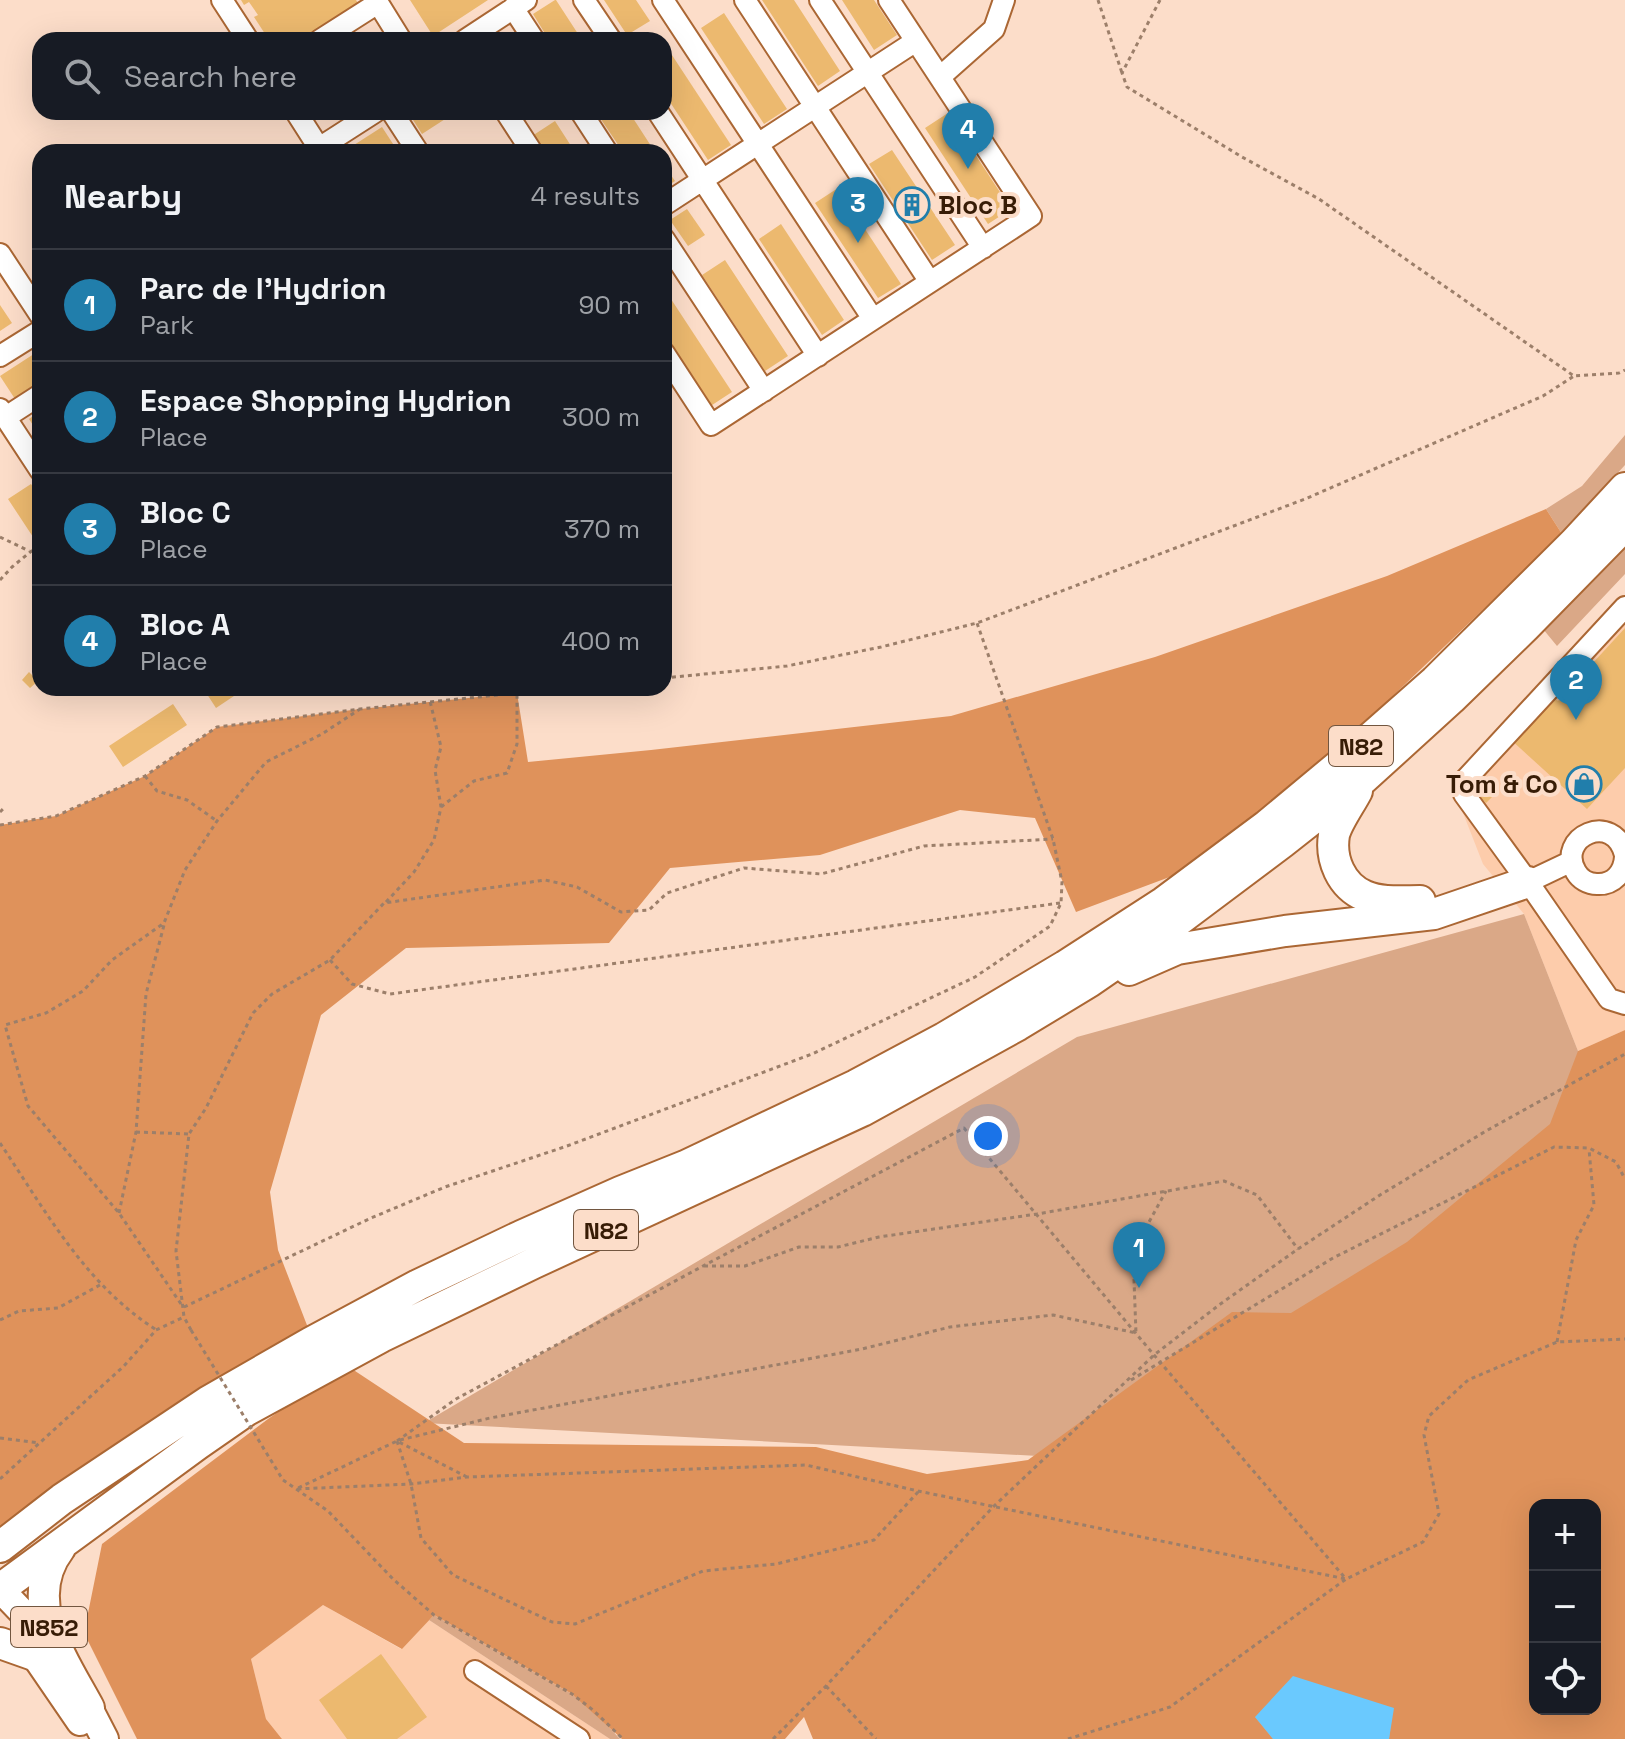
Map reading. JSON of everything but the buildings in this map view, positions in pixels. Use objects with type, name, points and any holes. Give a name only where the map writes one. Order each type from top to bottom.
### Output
[{"type":"highway","name":"N82","points":[[0,1547],[62,1499],[209,1401],[310,1343],[418,1285],[521,1236],[685,1166],[856,1085],[944,1038],[1164,902],[1266,826],[1435,681],[1625,488]]},
{"type":"highway","name":"N82","points":[[0,1588],[247,1410],[381,1337],[862,1111],[1089,982],[1179,920],[1363,779],[1525,627],[1625,525]]},
{"type":"highway","points":[[1363,779],[1335,832],[1333,858],[1343,880],[1364,896],[1391,901],[1422,901],[1488,884],[1528,882]]},
{"type":"highway","points":[[1089,982],[1137,968],[1177,949],[1285,931],[1434,914],[1528,882]]},
{"type":"highway","points":[[0,1575],[6,1565],[164,1442],[249,1388],[310,1343]]},
{"type":"highway","name":"N852","points":[[64,1543],[53,1557],[45,1576],[43,1603],[51,1636],[89,1708]]},
{"type":"highway","name":"N852","points":[[0,1643],[34,1655]]},
{"type":"main road","name":"N852","points":[[0,1588],[7,1612],[93,1739]]},
{"type":"main road","name":"N852","points":[[0,1588],[24,1614],[89,1708],[105,1739]]},
{"type":"lane","points":[[222,0],[243,32]]},
{"type":"lane","points":[[584,0],[606,32]]},
{"type":"lane","points":[[663,0],[873,319]]},
{"type":"lane","points":[[745,0],[930,282]]},
{"type":"lane","points":[[820,0],[983,248]]},
{"type":"lane","points":[[672,365],[711,425],[1031,216],[889,0]]},
{"type":"lane","points":[[940,77],[994,29],[1004,0]]},
{"type":"lane","points":[[332,32],[377,2],[396,32]]},
{"type":"lane","points":[[477,32],[519,4],[531,32]]},
{"type":"lane","points":[[672,200],[916,41]]},
{"type":"lane","points":[[300,120],[313,144]]},
{"type":"lane","points":[[325,144],[363,120]]},
{"type":"lane","points":[[397,120],[411,144]]},
{"type":"lane","points":[[511,120],[527,144]]},
{"type":"lane","points":[[586,120],[602,144]]},
{"type":"lane","points":[[663,120],[818,356]]},
{"type":"lane","points":[[672,251],[764,391]]},
{"type":"lane","points":[[0,254],[32,303]]},
{"type":"lane","points":[[0,356],[32,336]]},
{"type":"lane","points":[[32,399],[3,413],[32,454]]},
{"type":"lane","points":[[1625,607],[1465,780],[1464,794],[1609,999],[1625,1004]]},
{"type":"lane","points":[[1607,832],[1624,847],[1624,865],[1609,883],[1585,881],[1574,869],[1574,846],[1584,835],[1607,832]]},
{"type":"lane","points":[[1528,882],[1572,861]]},
{"type":"lane","points":[[475,1671],[579,1739]]},
{"type":"path","points":[[1098,0],[1127,87],[1242,157],[1319,199],[1574,376]]},
{"type":"path","points":[[1122,73],[1160,0]]},
{"type":"path","points":[[672,677],[787,666],[977,623],[1305,499],[1543,396],[1574,376],[1625,370]]},
{"type":"path","points":[[0,537],[29,551]]},
{"type":"path","points":[[0,580],[32,549]]},
{"type":"path","points":[[184,1307],[371,1218],[445,1187],[567,1146],[812,1054],[975,977],[1050,926],[1061,903],[1062,882],[1053,839],[977,623]]},
{"type":"path","points":[[0,825],[56,816],[145,776],[217,727],[484,696]]},
{"type":"path","points":[[441,807],[474,781],[507,773],[517,744],[517,696]]},
{"type":"path","points":[[430,701],[441,747],[435,770],[441,807],[434,840],[414,872],[330,960],[272,994],[253,1013],[206,1108],[189,1134],[176,1251],[184,1317],[283,1480],[328,1511],[393,1579],[434,1615],[572,1694],[623,1739]]},
{"type":"path","points":[[119,1213],[136,1132],[146,994],[164,923],[185,870],[217,821],[266,762],[322,734],[360,709]]},
{"type":"path","points":[[145,776],[157,791],[187,800],[217,821]]},
{"type":"path","points":[[384,903],[545,880],[577,887],[621,912],[649,910],[667,893],[744,868],[821,874],[924,846],[1053,839]]},
{"type":"path","points":[[330,960],[352,984],[390,994],[1061,903]]},
{"type":"path","points":[[164,923],[112,960],[83,991],[46,1013],[3,1024],[28,1106],[119,1213],[184,1307]]},
{"type":"path","points":[[773,1739],[993,1507],[1154,1355],[1298,1249],[1380,1195],[1486,1131],[1625,1054]]},
{"type":"path","points":[[296,1489],[397,1441],[456,1399],[964,1128],[1346,1579]]},
{"type":"path","points":[[136,1132],[189,1134]]},
{"type":"path","points":[[0,1143],[73,1251],[100,1285],[134,1316],[156,1330]]},
{"type":"path","points":[[1124,1384],[1333,1258],[1554,1147],[1589,1148],[1616,1162],[1625,1179]]},
{"type":"path","points":[[1557,1342],[1576,1240],[1594,1205],[1589,1148]]},
{"type":"path","points":[[703,1266],[745,1266],[799,1247],[838,1247],[879,1237],[1037,1214],[1224,1181],[1257,1195],[1298,1249]]},
{"type":"path","points":[[1136,1333],[1134,1280],[1143,1233],[1166,1191]]},
{"type":"path","points":[[0,1320],[19,1311],[58,1308],[100,1285]]},
{"type":"path","points":[[397,1441],[490,1418],[862,1349],[950,1327],[1053,1315],[1136,1333]]},
{"type":"path","points":[[0,1479],[124,1366],[156,1330],[184,1317]]},
{"type":"path","points":[[1068,1739],[1170,1707],[1346,1579],[1423,1542],[1439,1514],[1424,1435],[1429,1416],[1468,1380],[1557,1342],[1625,1339]]},
{"type":"path","points":[[0,1438],[39,1443]]},
{"type":"path","points":[[397,1441],[467,1477]]},
{"type":"path","points":[[397,1441],[411,1484],[421,1538],[453,1575],[552,1622],[575,1624],[703,1571],[776,1564],[874,1540],[918,1491]]},
{"type":"path","points":[[296,1489],[411,1484],[467,1477],[806,1465],[993,1507],[1346,1579]]},
{"type":"path","points":[[826,1686],[876,1739]]},
{"type":"shaded area","points":[[1625,435],[1625,465],[1562,534],[1546,509],[1582,486]]},
{"type":"shaded area","points":[[1546,509],[1562,534],[1327,759],[1191,869],[1076,912],[1035,818],[960,810],[820,855],[670,868],[609,943],[406,948],[321,1015],[270,1192],[278,1250],[310,1333],[0,1538],[0,825],[56,816],[145,776],[217,727],[360,709],[488,696],[517,696],[528,762],[951,716],[1155,657],[1387,576]]},
{"type":"shaded area","points":[[1625,543],[1625,574],[1557,646],[1543,629]]},
{"type":"shaded area","points":[[1625,597],[1625,1030],[1578,1051],[1524,914],[1483,864],[1456,795]]},
{"type":"shaded area","points":[[1524,914],[1578,1051],[1625,1153],[1625,1739],[813,1739],[1038,1456],[424,1423],[1077,1037]]},
{"type":"shaded area","points":[[1625,1030],[1625,1739],[1389,1739],[1393,1708],[1255,1717],[1273,1739],[813,1739],[804,1717],[785,1739],[622,1739],[572,1694],[434,1615],[402,1649],[323,1605],[251,1659],[266,1719],[282,1739],[137,1739],[84,1633],[102,1544],[268,1419],[346,1365],[464,1443],[816,1447],[927,1474],[1028,1460],[1232,1312],[1291,1313],[1407,1242],[1550,1124],[1578,1051]]},
{"type":"shaded area","points":[[323,1605],[401,1649],[429,1620],[610,1739],[282,1739],[266,1719],[251,1659]]},
{"type":"shaded area","points":[[434,1615],[572,1694],[593,1710],[620,1739],[610,1739],[429,1620]]},
{"type":"water","points":[[1293,1676],[1394,1708],[1389,1739],[1273,1739],[1255,1717]]},
{"type":"place","name":"Bloc A","points":[[968,169]]},
{"type":"place","name":"Bloc B","points":[[912,205]]},
{"type":"place","name":"Bloc C","points":[[858,243]]},
{"type":"place","name":"Espace Shopping Hydrion","points":[[1576,720]]},
{"type":"place","name":"Tom & Co","points":[[1584,784]]},
{"type":"place","name":"Parc de l'Hydrion","points":[[1139,1288]]}]
